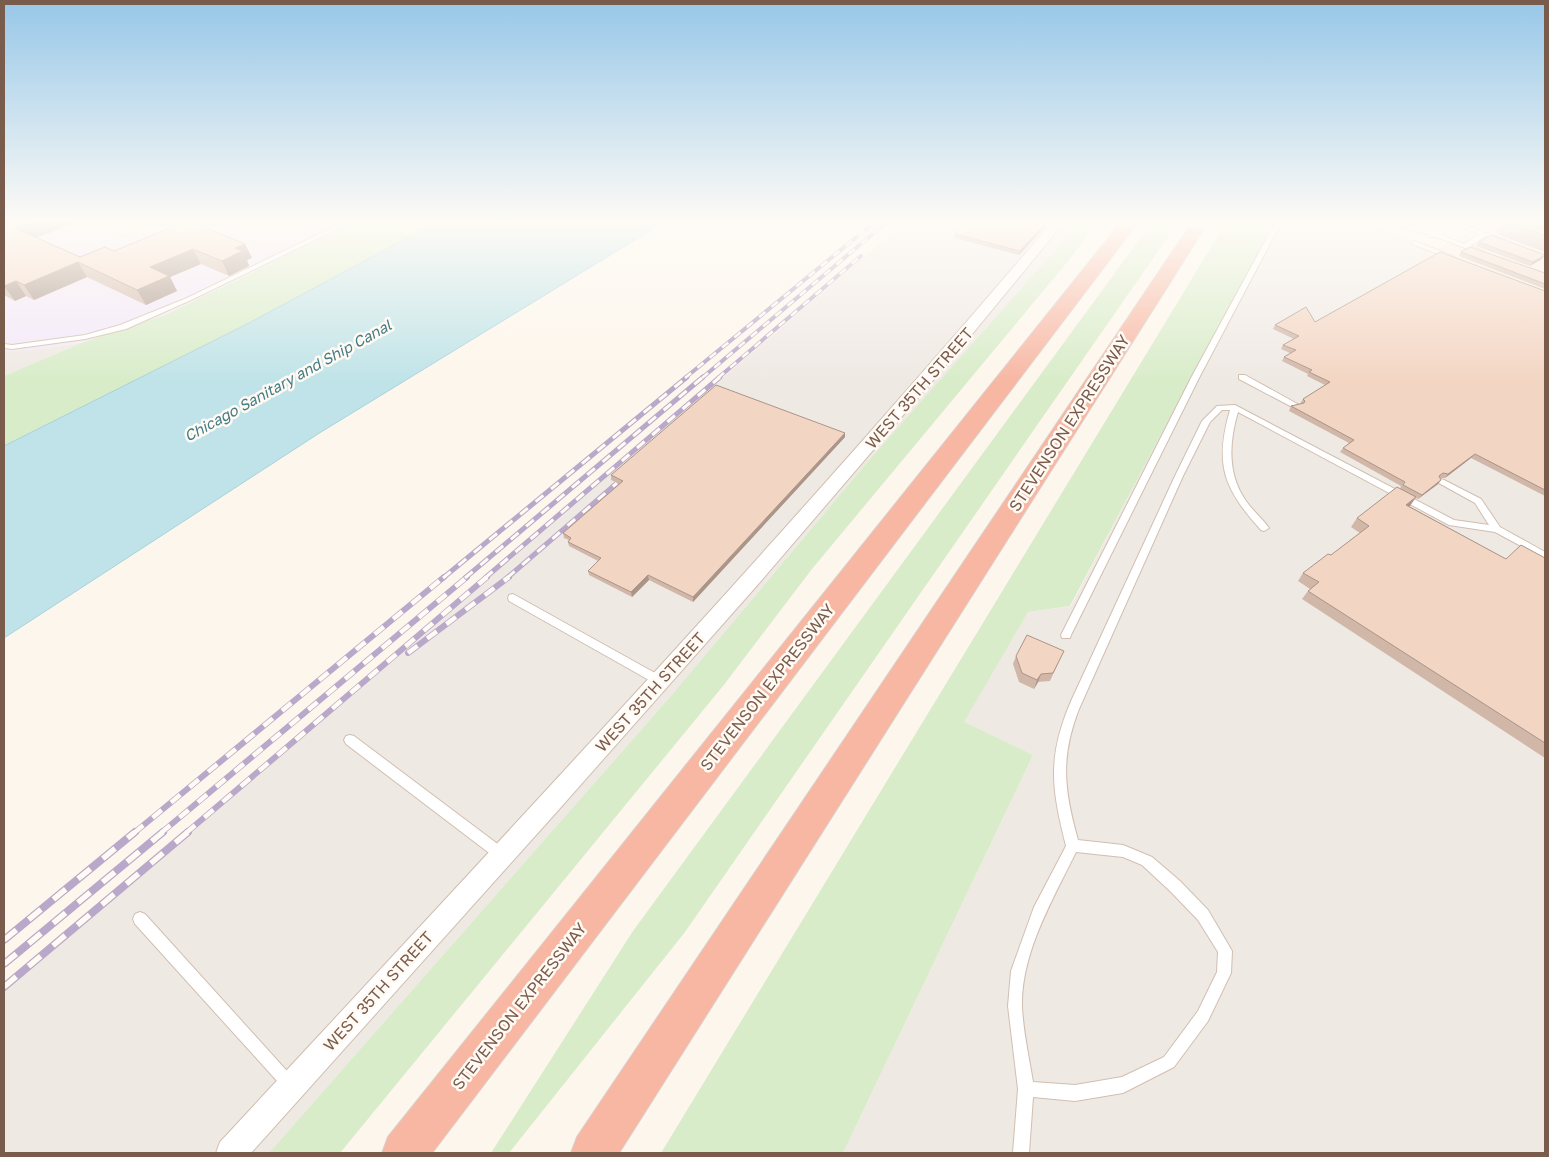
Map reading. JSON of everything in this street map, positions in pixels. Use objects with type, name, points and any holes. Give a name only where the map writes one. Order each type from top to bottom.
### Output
[{"type":"highway","name":"STEVENSON EXPRESSWAY","points":[[404,1153],[1085,275]]},
{"type":"highway","name":"STEVENSON EXPRESSWAY","points":[[593,1153],[1166,275]]},
{"type":"street","name":"WEST 35TH STREET","points":[[230,1153],[660,681],[946,357],[1015,275]]},
{"type":"lane","points":[[4,346],[12,347],[85,338],[123,326],[189,299],[239,275]]},
{"type":"lane","points":[[1066,635],[1195,378],[1250,275]]},
{"type":"lane","points":[[1242,377],[1297,406]]},
{"type":"lane","points":[[1235,407],[1226,443],[1227,466],[1240,500],[1264,528]]},
{"type":"lane","points":[[1021,1153],[1026,1090],[1015,1006],[1018,971],[1039,912],[1073,846],[1062,805],[1060,756],[1072,713],[1174,484],[1203,426],[1215,410],[1235,407],[1452,523],[1497,529],[1545,556]]},
{"type":"lane","points":[[1441,482],[1478,501],[1497,529]]},
{"type":"lane","points":[[513,598],[660,681]]},
{"type":"lane","points":[[350,740],[502,855]]},
{"type":"lane","points":[[1026,1090],[1074,1093],[1123,1085],[1169,1062],[1202,1016],[1224,973],[1224,951],[1203,915],[1176,886],[1147,861],[1123,851],[1073,846]]},
{"type":"lane","points":[[140,919],[291,1086]]},
{"type":"shaded area","points":[[4,275],[247,275],[165,315],[94,340],[40,349],[4,351]]},
{"type":"shaded area","points":[[843,275],[1033,275],[870,459],[670,697],[269,1153],[4,1153],[4,991]]},
{"type":"shaded area","points":[[1247,275],[1505,275],[1545,290],[1545,1153],[843,1153],[1033,755],[963,722],[1028,612],[1071,606],[1191,376]]},
{"type":"shaded area","points":[[1505,275],[1545,275],[1545,290]]},
{"type":"shaded area","points":[[84,342],[4,376],[4,351],[40,349]]},
{"type":"green space","points":[[247,275],[338,275],[249,323],[4,446],[4,376],[84,342],[165,315]]},
{"type":"green space","points":[[1033,275],[1056,275],[812,569],[723,686],[340,1153],[269,1153],[670,697],[870,459]]},
{"type":"green space","points":[[1113,275],[1141,275],[685,932],[509,1153],[491,1153],[633,931]]},
{"type":"green space","points":[[1194,275],[1246,275],[1070,606],[1028,612],[964,722],[1033,755],[843,1153],[661,1153]]},
{"type":"water","name":"Chicago Sanitary and Ship Canal","points":[[338,275],[578,275],[321,432],[4,638],[4,446],[249,323]]},
{"type":"building","points":[[4,275],[47,275],[24,285],[16,281],[4,286]]},
{"type":"building","points":[[105,275],[169,276],[137,290]]},
{"type":"building","points":[[1399,275],[1502,275],[1545,291],[1545,490],[1475,454],[1448,474],[1443,473],[1439,476],[1441,480],[1422,495],[1403,485],[1405,482],[1343,448],[1354,440],[1291,406],[1304,403],[1303,399],[1330,382],[1309,372],[1312,370],[1284,357],[1296,350],[1283,345],[1299,336],[1275,325],[1306,307],[1315,322]]},
{"type":"building","points":[[1521,275],[1545,275],[1545,284]]},
{"type":"building","points":[[716,385],[845,433],[693,597],[648,575],[631,592],[588,571],[601,558],[568,542],[571,538],[563,533],[623,481],[611,475]]},
{"type":"building","points":[[1397,487],[1416,497],[1406,505],[1506,559],[1521,545],[1545,558],[1545,743],[1308,591],[1319,582],[1303,573],[1328,554],[1331,555],[1369,526],[1357,518]]},
{"type":"building","points":[[1027,635],[1064,651],[1053,673],[1041,674],[1037,680],[1022,673],[1016,656]]},
{"type":"railway","points":[[685,378],[810,275]]},
{"type":"railway","points":[[702,378],[824,275]]},
{"type":"railway","points":[[718,378],[839,275]]},
{"type":"railway","points":[[443,578],[687,377]]},
{"type":"railway","points":[[465,578],[703,377]]},
{"type":"railway","points":[[485,578],[720,377]]},
{"type":"railway","points":[[507,578],[617,483]]},
{"type":"railway","points":[[134,833],[444,577]]},
{"type":"railway","points":[[161,833],[467,577]]},
{"type":"railway","points":[[186,833],[487,577]]},
{"type":"railway","points":[[408,653],[509,577]]},
{"type":"railway","points":[[4,940],[135,832]]},
{"type":"railway","points":[[4,964],[163,832]]},
{"type":"railway","points":[[4,987],[188,832]]}]
